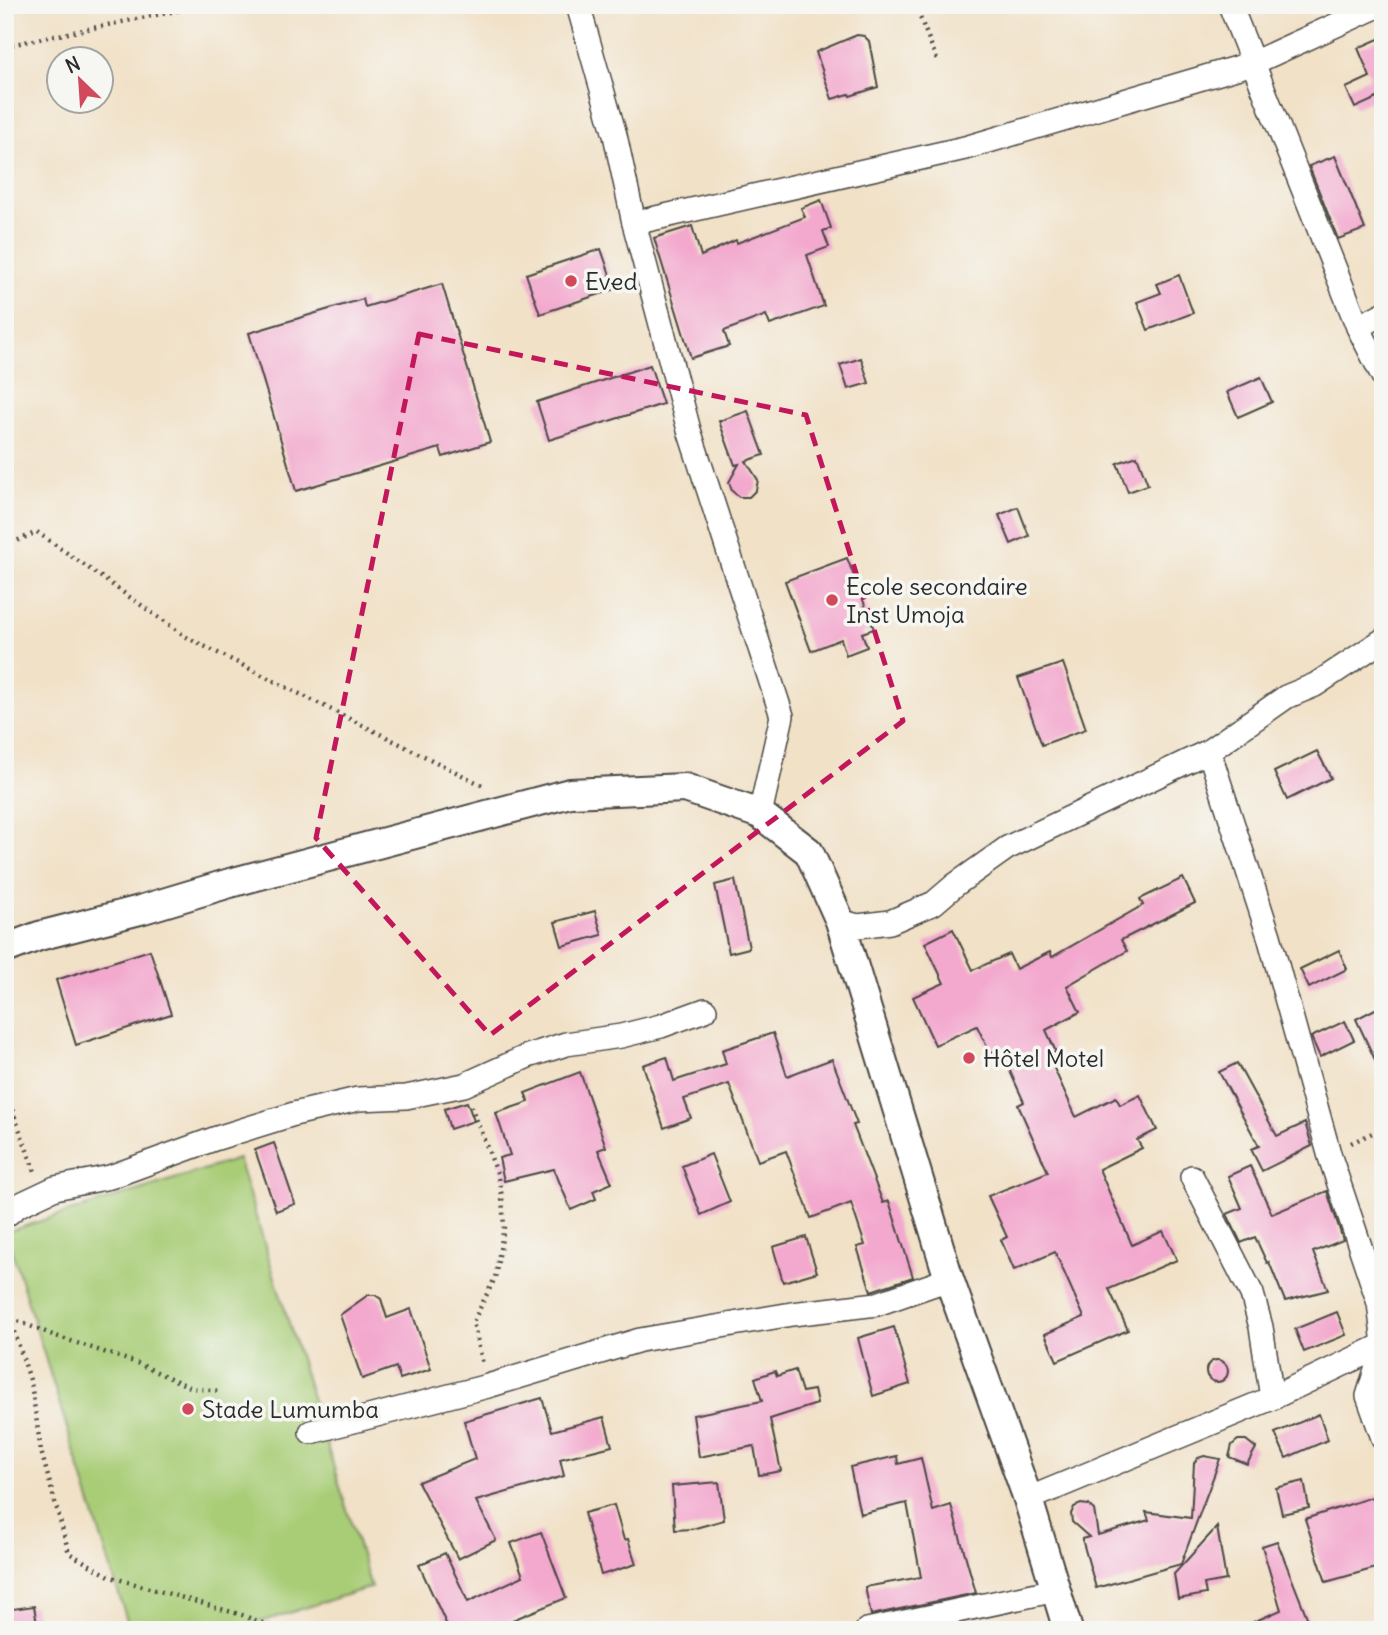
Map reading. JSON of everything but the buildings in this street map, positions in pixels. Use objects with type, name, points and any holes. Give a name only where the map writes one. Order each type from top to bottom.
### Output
[{"type":"street","points":[[578,5],[615,135],[634,223],[689,430],[782,716],[760,814]]},
{"type":"street","points":[[1230,5],[1358,327],[1383,376]]},
{"type":"street","points":[[634,223],[965,148],[1253,63],[1380,5]]},
{"type":"street","points":[[1358,327],[1383,314]]},
{"type":"street","points":[[840,921],[858,926],[890,922],[934,903],[1007,848],[1209,751],[1286,698],[1315,685],[1378,649]]},
{"type":"street","points":[[1209,751],[1269,936],[1330,1157],[1379,1303],[1383,1336]]},
{"type":"street","points":[[5,949],[39,936],[230,883],[570,793],[685,788],[760,814],[809,852],[840,921],[949,1279],[1028,1499],[1068,1630]]},
{"type":"street","points":[[5,1216],[19,1205],[55,1188],[110,1177],[214,1139],[294,1114],[358,1099],[406,1097],[464,1084],[528,1056],[566,1044],[648,1029],[705,1010]]},
{"type":"street","points":[[1192,1177],[1252,1294],[1261,1327],[1272,1398]]},
{"type":"street","points":[[311,1432],[488,1385],[640,1340],[792,1314],[877,1304],[949,1279]]},
{"type":"street","points":[[1028,1499],[1272,1398],[1383,1347]]},
{"type":"street","points":[[1383,1347],[1368,1396],[1383,1438]]},
{"type":"street","points":[[867,1630],[1056,1590]]},
{"type":"path","points":[[5,46],[205,5]]},
{"type":"path","points":[[915,5],[938,62]]},
{"type":"path","points":[[5,546],[37,532],[188,638],[522,806]]},
{"type":"path","points":[[464,1084],[475,1122],[497,1174],[502,1196],[504,1227],[495,1278],[473,1322],[488,1385]]},
{"type":"path","points":[[5,1090],[43,1193]]},
{"type":"path","points":[[1330,1157],[1338,1150],[1383,1128]]},
{"type":"path","points":[[8,1317],[137,1363],[192,1388],[220,1391]]},
{"type":"path","points":[[8,1317],[31,1383],[41,1451],[69,1553],[111,1577],[242,1615],[270,1626],[273,1630]]},
{"type":"highlighted area","points":[[419,334],[806,415],[903,721],[490,1035],[316,838]]},
{"type":"green space","name":"Stade Lumumba","points":[[238,1159],[371,1587],[235,1630],[130,1630],[6,1232]]},
{"type":"place","name":"Eved","points":[[571,281]]},
{"type":"place","name":"Ecole secondaire Inst Umoja","points":[[832,600]]},
{"type":"place","name":"Hôtel Motel","points":[[969,1058]]},
{"type":"place","name":"Stade Lumumba","points":[[188,1409]]}]
